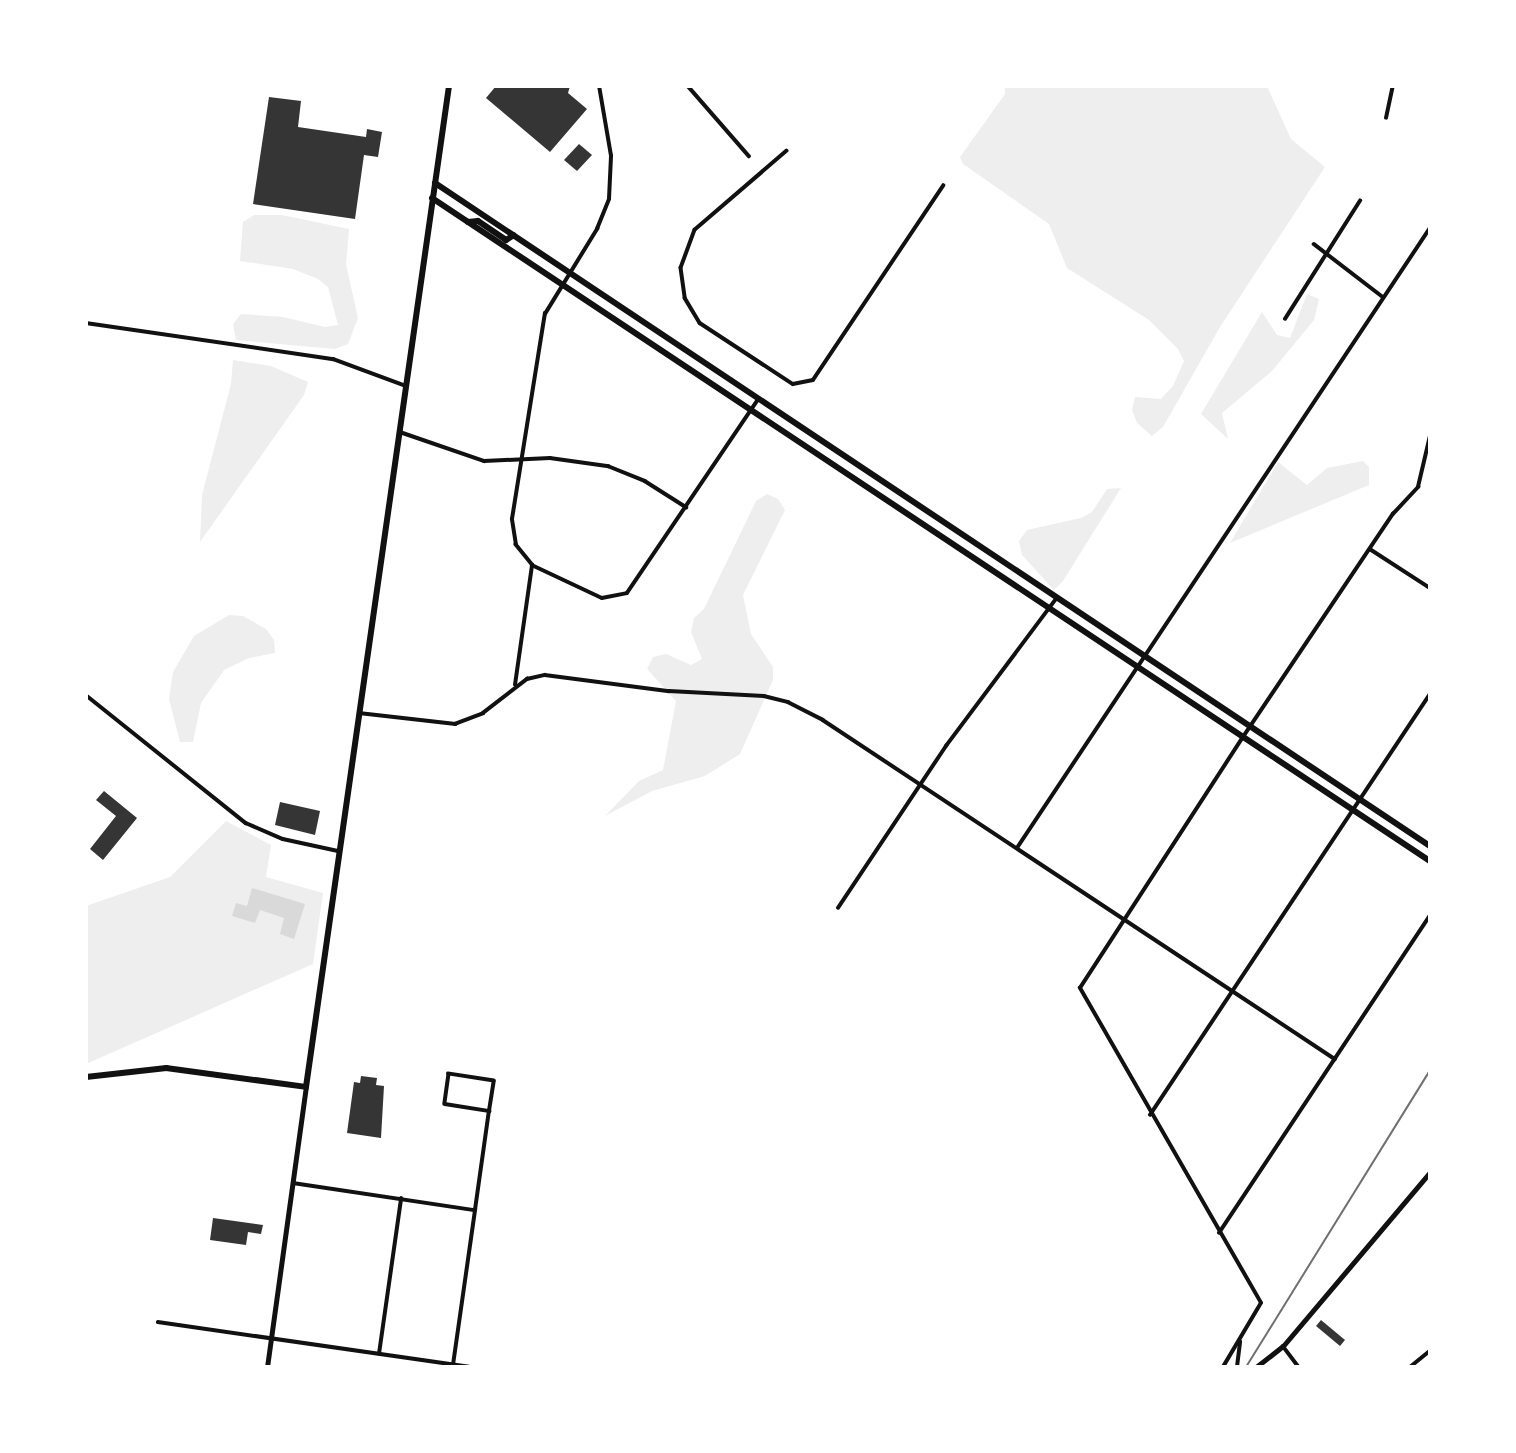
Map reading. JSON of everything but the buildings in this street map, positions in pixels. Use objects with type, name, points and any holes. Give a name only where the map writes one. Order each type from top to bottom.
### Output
[{"type":"main road","points":[[267,1367],[449,86]]},
{"type":"main road","points":[[435,183],[1430,846]]},
{"type":"main road","points":[[432,198],[1430,861]]},
{"type":"main road","points":[[468,222],[478,221],[506,240],[514,235]]},
{"type":"main road","points":[[86,1077],[166,1068],[306,1087]]},
{"type":"main road","points":[[1256,1367],[1283,1346],[1429,1176]]},
{"type":"street","points":[[599,86],[611,156],[609,199],[597,229],[561,284],[540,332],[520,461],[513,535],[532,565],[601,598],[619,597],[634,585],[759,398]]},
{"type":"street","points":[[688,86],[748,156]]},
{"type":"street","points":[[1387,118],[1394,86]]},
{"type":"street","points":[[787,151],[695,230],[681,268],[685,298],[700,323],[793,384],[813,380],[943,186]]},
{"type":"street","points":[[1285,319],[1328,256],[1360,201]]},
{"type":"street","points":[[1017,848],[1382,297],[1430,229]]},
{"type":"street","points":[[1314,244],[1382,297]]},
{"type":"street","points":[[86,323],[333,359],[406,386]]},
{"type":"street","points":[[400,432],[470,459],[571,459],[608,466],[645,481],[686,507]]},
{"type":"street","points":[[1223,1367],[1261,1307],[1082,997],[1084,977],[1242,737],[1370,549],[1422,479],[1430,436]]},
{"type":"street","points":[[1370,549],[1430,587]]},
{"type":"street","points":[[515,687],[532,565]]},
{"type":"street","points":[[838,908],[920,784],[1058,597]]},
{"type":"street","points":[[359,713],[454,724],[483,713],[515,687],[545,675],[778,699],[823,720],[1335,1059]]},
{"type":"street","points":[[1150,1115],[1430,694]]},
{"type":"street","points":[[86,695],[246,823],[283,839],[340,851]]},
{"type":"street","points":[[1219,1233],[1430,916]]},
{"type":"street","points":[[453,1365],[494,1080],[449,1074],[445,1104],[489,1111]]},
{"type":"street","points":[[293,1183],[475,1210]]},
{"type":"street","points":[[379,1354],[401,1199]]},
{"type":"street","points":[[158,1322],[469,1367]]},
{"type":"street","points":[[1237,1367],[1240,1341]]},
{"type":"street","points":[[1283,1346],[1299,1367]]},
{"type":"street","points":[[1409,1367],[1430,1351]]},
{"type":"shaded area","points":[[1005,86],[1267,86],[1291,139],[1325,167],[1220,327],[1163,427],[1152,436],[1137,423],[1132,410],[1135,397],[1161,399],[1173,386],[1184,361],[1178,349],[1149,320],[1067,268],[1049,224],[963,164],[960,157],[1005,94]]},
{"type":"shaded area","points":[[254,215],[282,215],[349,229],[346,264],[358,318],[348,344],[335,349],[236,340],[233,324],[241,314],[283,317],[325,327],[338,325],[328,287],[318,279],[293,269],[240,261],[243,222]]},
{"type":"shaded area","points":[[1307,294],[1319,299],[1314,320],[1272,371],[1222,413],[1228,439],[1201,414],[1262,312],[1277,335],[1290,338]]},
{"type":"shaded area","points":[[233,360],[271,366],[308,382],[304,395],[200,542],[202,495],[231,384]]},
{"type":"shaded area","points":[[1363,461],[1369,467],[1369,485],[1230,543],[1278,462],[1307,485],[1327,468]]},
{"type":"shaded area","points":[[1121,488],[1063,581],[1054,590],[1022,555],[1019,541],[1027,530],[1081,518],[1092,512],[1107,489]]},
{"type":"shaded area","points":[[767,494],[778,499],[785,510],[743,595],[751,634],[773,667],[773,680],[740,754],[705,776],[652,791],[605,816],[639,781],[663,770],[676,701],[647,669],[653,657],[666,654],[691,665],[702,659],[691,632],[694,618],[704,609],[756,501]]},
{"type":"shaded area","points":[[229,615],[243,616],[266,629],[274,640],[275,653],[249,658],[224,670],[201,703],[193,742],[180,742],[169,699],[173,672],[194,636]]},
{"type":"shaded area","points":[[226,821],[271,845],[266,877],[323,893],[313,964],[86,1064],[86,906],[170,877]]},
{"type":"shaded area","points":[[252,888],[305,904],[294,939],[280,934],[284,918],[260,910],[255,923],[232,916],[236,903],[247,906]]},
{"type":"railway","points":[[1246,1367],[1430,1070]]}]
